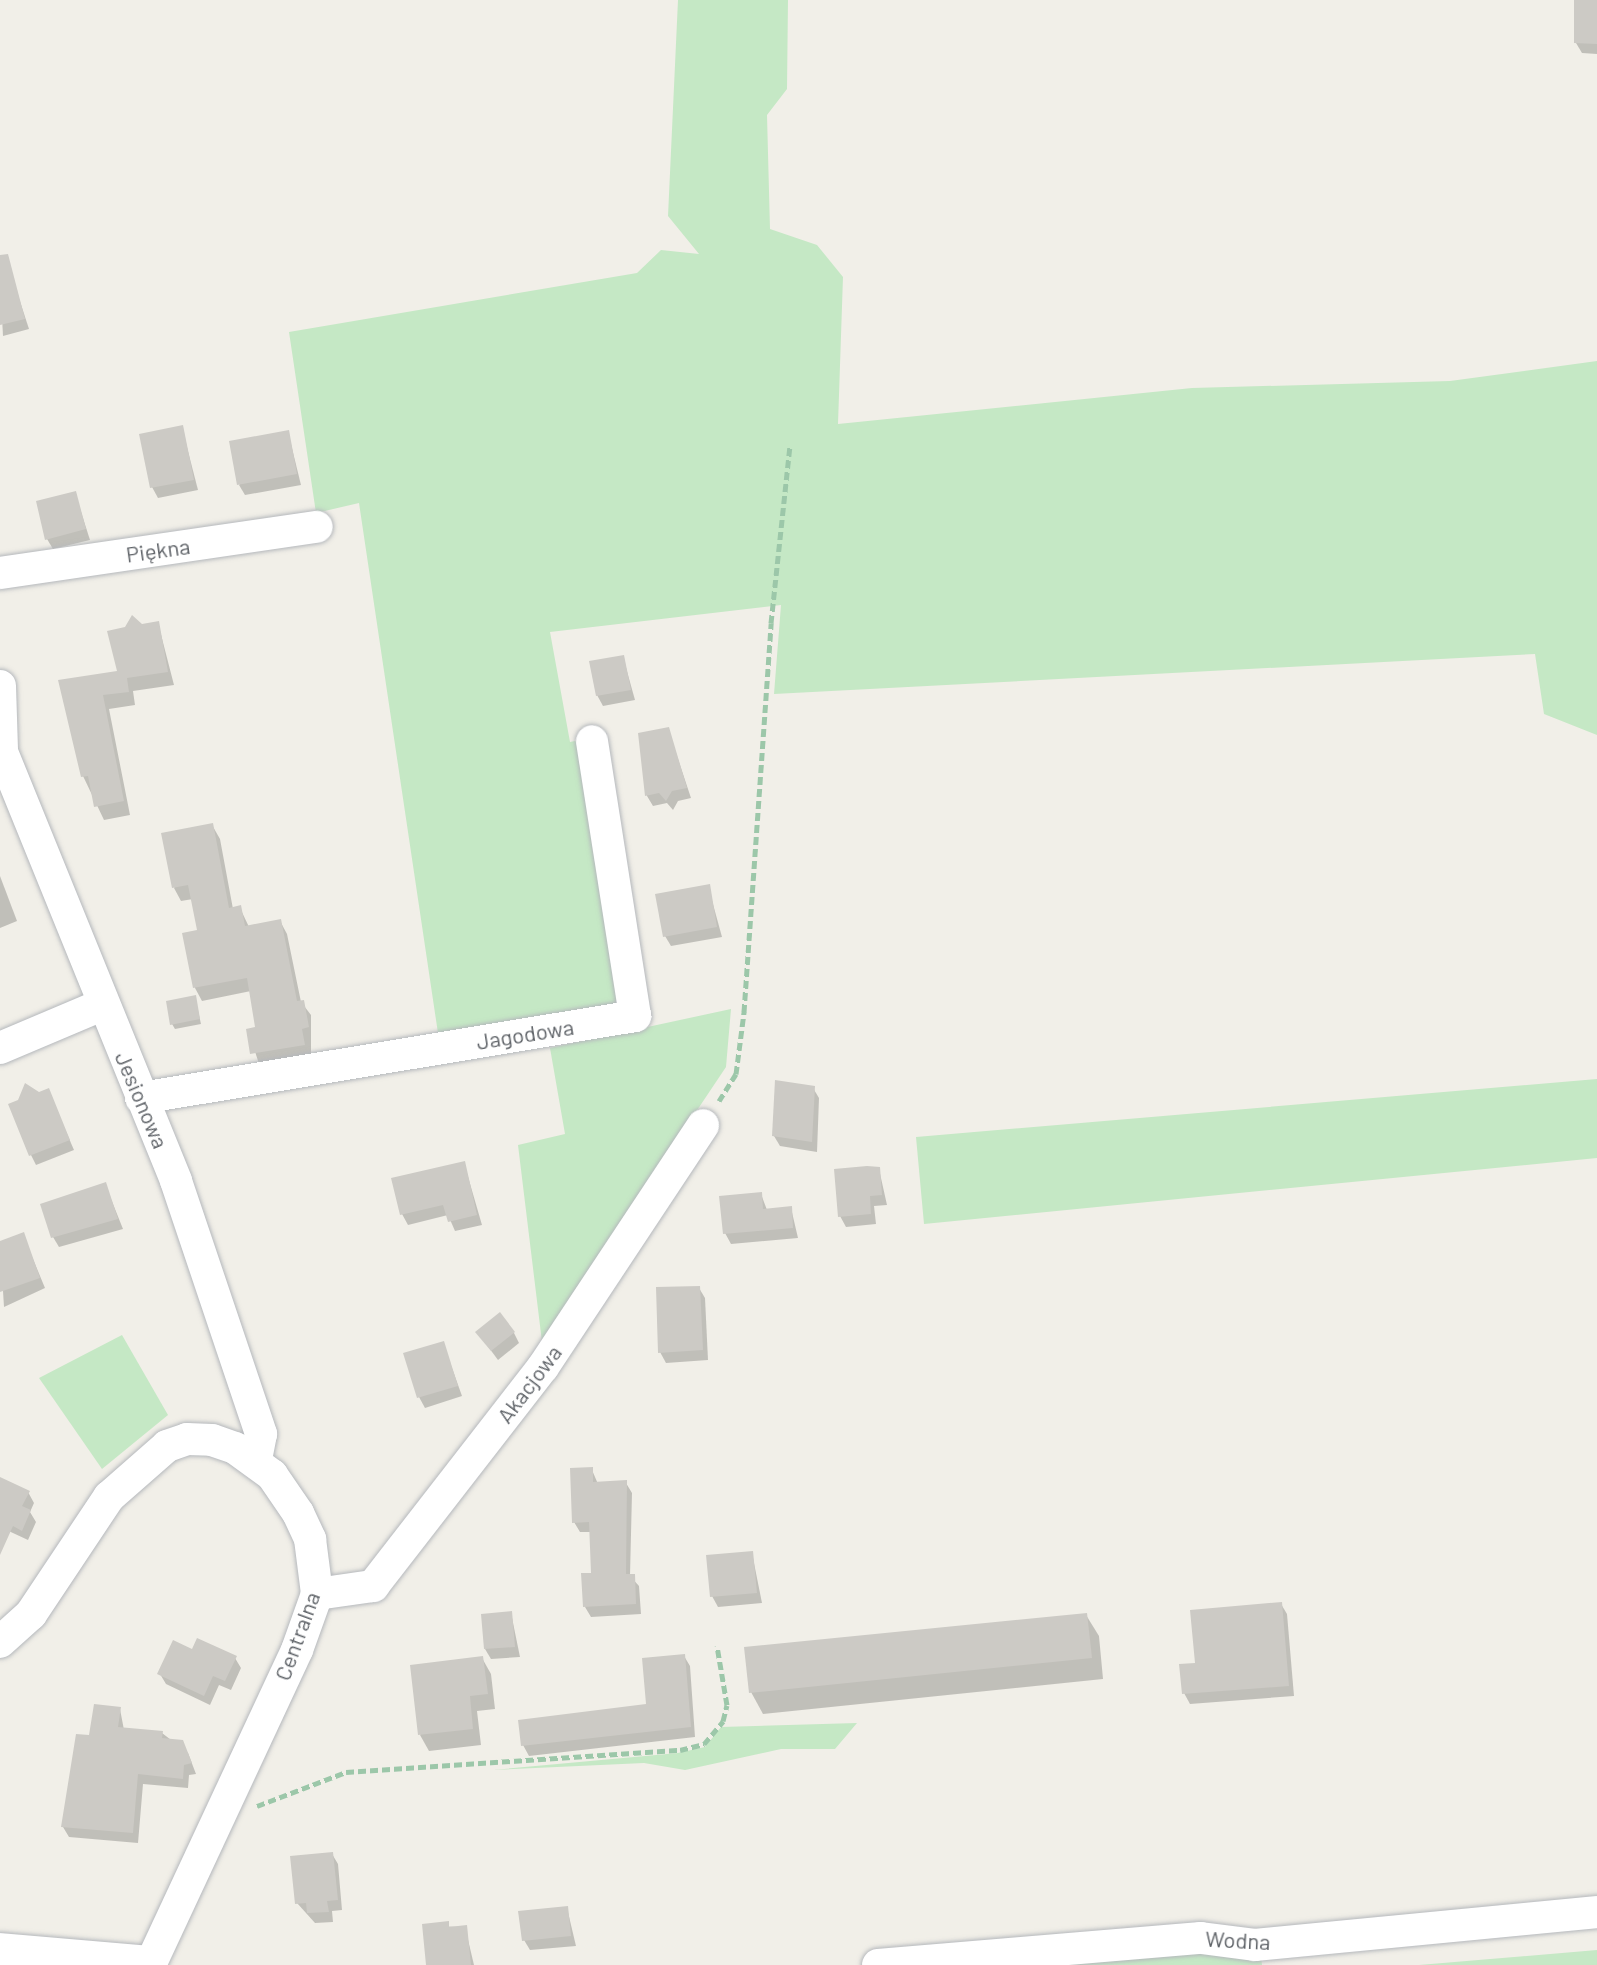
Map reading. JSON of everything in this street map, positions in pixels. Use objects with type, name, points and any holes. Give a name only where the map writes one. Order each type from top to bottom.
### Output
[{"type":"street","name":"Piękna","points":[[0,573],[317,527]]},
{"type":"street","name":"Jesionowa","points":[[0,686],[1,747],[102,1005],[176,1181],[261,1434],[256,1460]]},
{"type":"street","name":"Jagodowa","points":[[141,1098],[635,1016],[592,741]]},
{"type":"street","points":[[0,1048],[102,1005]]},
{"type":"street","name":"Akacjowa","points":[[317,1594],[373,1586],[543,1367],[703,1125]]},
{"type":"street","name":"Centralna","points":[[0,1642],[31,1614],[109,1497],[167,1446],[187,1439],[212,1440],[256,1460],[285,1492],[310,1539],[317,1594],[297,1650],[151,1964]]},
{"type":"street","name":"Wodna","points":[[878,1965],[1201,1938],[1255,1945],[1597,1912]]},
{"type":"street","points":[[0,1949],[151,1964]]},
{"type":"path","points":[[703,1125],[736,1074],[744,1012],[771,623],[790,446]]},
{"type":"path","points":[[215,1824],[333,1774],[680,1750],[704,1744],[723,1721],[727,1705],[717,1646]]},
{"type":"green space","points":[[678,0],[788,0],[787,89],[767,115],[770,229],[817,245],[843,277],[838,424],[1192,388],[1450,381],[1597,361],[1597,735],[1544,714],[1535,654],[774,694],[781,605],[550,632],[570,742],[584,739],[621,1010],[439,1040],[359,503],[316,513],[289,332],[637,273],[661,250],[699,254],[668,216]]},
{"type":"green space","points":[[731,1009],[726,1067],[542,1342],[518,1145],[565,1134],[550,1048]]},
{"type":"green space","points":[[1597,1079],[1597,1158],[924,1224],[916,1137]]},
{"type":"green space","points":[[122,1335],[168,1415],[102,1469],[39,1378]]},
{"type":"green space","points":[[857,1723],[835,1749],[781,1749],[685,1770],[644,1763],[493,1770],[678,1753],[705,1747],[721,1727]]},
{"type":"green space","points":[[1259,1939],[1262,1965],[944,1965]]},
{"type":"green space","points":[[1597,1950],[1597,1965],[1419,1965]]},
{"type":"building","points":[[1574,0],[1597,0],[1597,44],[1574,43]]},
{"type":"building","points":[[8,254],[25,319],[0,325],[0,255]]},
{"type":"building","points":[[183,425],[194,480],[150,488],[139,434]]},
{"type":"building","points":[[289,430],[297,474],[237,485],[229,441]]},
{"type":"building","points":[[76,491],[86,529],[45,540],[36,501]]},
{"type":"building","points":[[132,615],[142,624],[159,621],[168,672],[127,678],[129,692],[103,695],[124,801],[94,807],[88,776],[81,777],[58,680],[117,671],[107,631],[125,627]]},
{"type":"building","points":[[624,655],[631,690],[596,696],[589,661]]},
{"type":"building","points":[[669,727],[687,788],[672,791],[666,801],[659,793],[645,796],[638,733]]},
{"type":"building","points":[[213,823],[229,908],[241,905],[245,926],[281,919],[297,1001],[304,1000],[309,1027],[302,1029],[305,1045],[250,1054],[246,1029],[255,1027],[247,978],[193,988],[182,933],[197,930],[188,885],[172,888],[161,833]]},
{"type":"building","points":[[710,884],[717,927],[663,937],[655,894]]},
{"type":"building","points":[[196,995],[200,1019],[170,1025],[166,1001]]},
{"type":"building","points":[[775,1080],[815,1086],[812,1142],[772,1136]]},
{"type":"building","points":[[25,1083],[39,1092],[49,1088],[70,1140],[29,1156],[8,1104],[18,1100]]},
{"type":"building","points":[[465,1161],[477,1215],[448,1222],[443,1205],[400,1215],[391,1178]]},
{"type":"building","points":[[880,1167],[882,1195],[870,1196],[871,1214],[838,1217],[834,1169]]},
{"type":"building","points":[[106,1182],[118,1219],[51,1238],[40,1204]]},
{"type":"building","points":[[762,1192],[763,1209],[792,1206],[793,1228],[723,1234],[719,1196]]},
{"type":"building","points":[[24,1232],[40,1278],[0,1292],[0,1241]]},
{"type":"building","points":[[700,1286],[703,1350],[658,1353],[656,1287]]},
{"type":"building","points":[[500,1312],[515,1332],[491,1351],[475,1332]]},
{"type":"building","points":[[444,1341],[458,1386],[417,1398],[403,1353]]},
{"type":"building","points":[[593,1467],[593,1482],[627,1480],[626,1574],[635,1574],[636,1604],[583,1607],[581,1573],[591,1573],[589,1522],[572,1523],[570,1468]]},
{"type":"building","points":[[0,1477],[30,1491],[22,1506],[31,1510],[22,1531],[13,1526],[0,1555]]},
{"type":"building","points":[[753,1551],[757,1593],[710,1597],[706,1555]]},
{"type":"building","points":[[1282,1602],[1289,1686],[1182,1694],[1179,1664],[1195,1663],[1190,1610]]},
{"type":"building","points":[[512,1611],[515,1647],[484,1649],[481,1614]]},
{"type":"building","points":[[1087,1613],[1092,1658],[749,1693],[744,1647]]},
{"type":"building","points":[[197,1638],[237,1656],[225,1681],[213,1676],[204,1696],[157,1674],[173,1640],[192,1649]]},
{"type":"building","points":[[685,1654],[691,1727],[521,1746],[518,1720],[646,1704],[642,1658]]},
{"type":"building","points":[[483,1656],[488,1694],[470,1696],[473,1729],[418,1735],[410,1665]]},
{"type":"building","points":[[94,1704],[121,1707],[118,1727],[163,1731],[162,1738],[183,1740],[192,1763],[184,1765],[183,1779],[138,1774],[133,1833],[61,1827],[76,1734],[89,1735]]},
{"type":"building","points":[[333,1852],[338,1900],[327,1901],[329,1912],[307,1913],[306,1903],[295,1904],[290,1856]]},
{"type":"building","points":[[568,1906],[571,1936],[522,1941],[518,1911]]},
{"type":"building","points":[[449,1921],[449,1927],[467,1925],[471,1965],[426,1965],[422,1924]]}]
